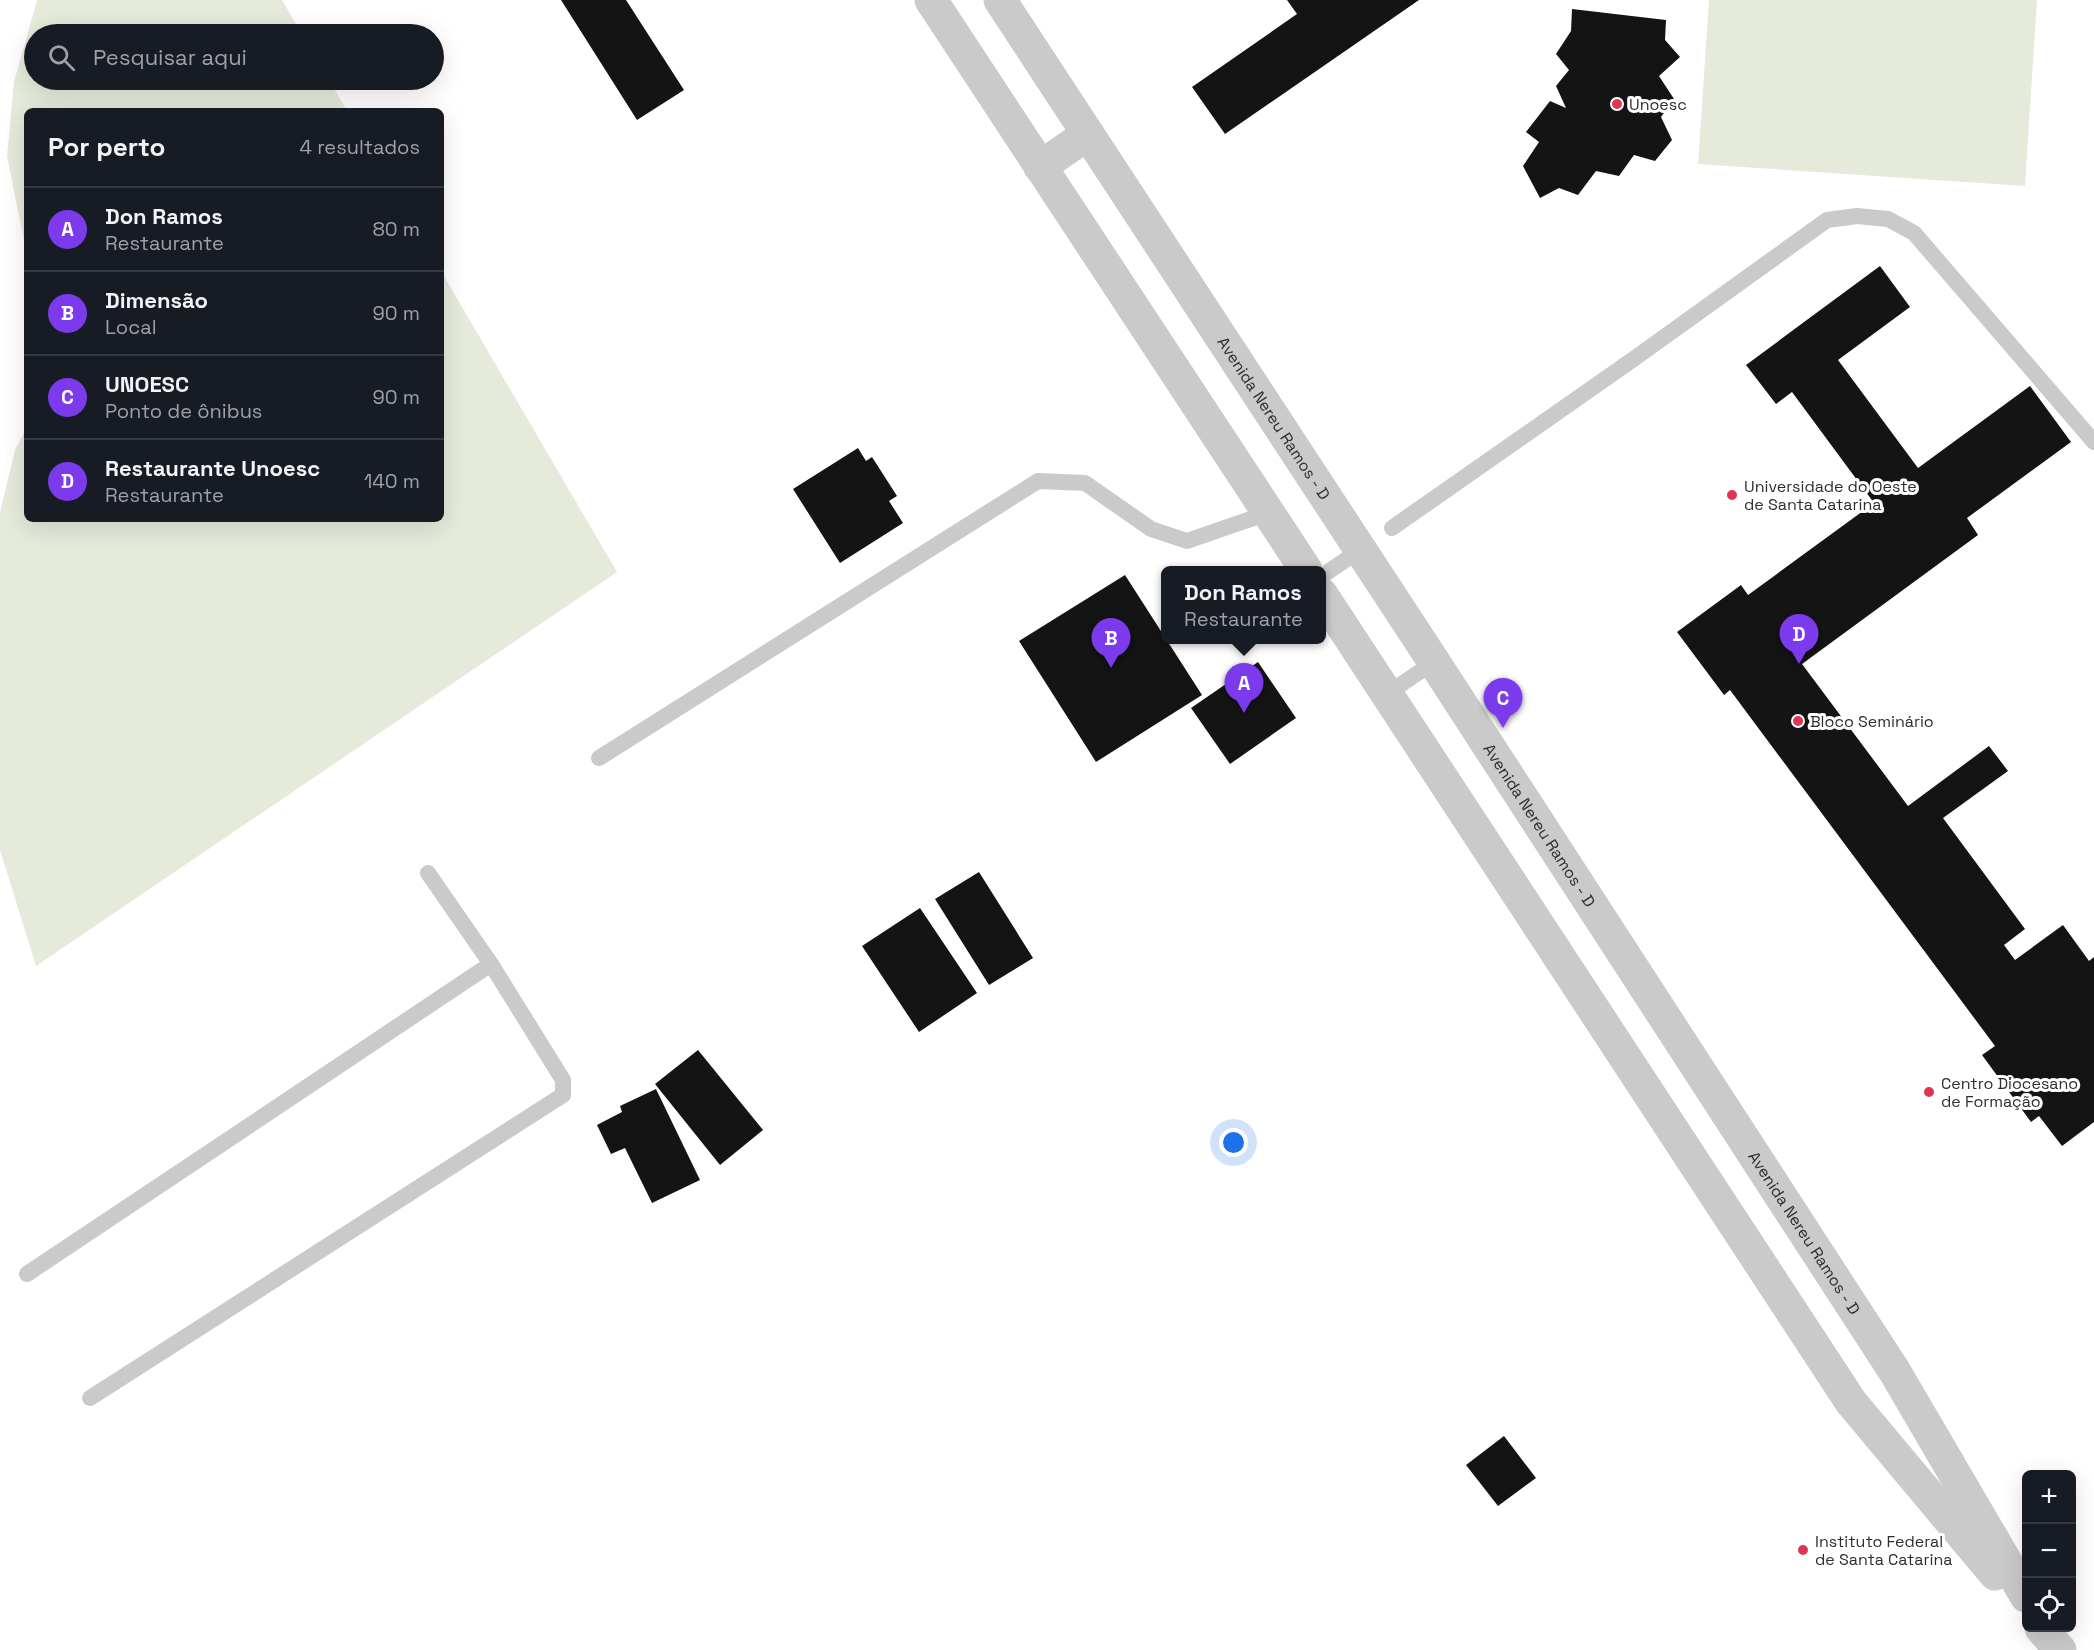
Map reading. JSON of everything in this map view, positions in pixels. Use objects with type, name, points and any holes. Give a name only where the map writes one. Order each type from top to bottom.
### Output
[{"type":"street","points":[[931,0],[1303,566]]},
{"type":"street","name":"Avenida Nereu Ramos - D","points":[[1000,0],[1434,662],[1895,1372],[2022,1589]]},
{"type":"street","points":[[1041,167],[1088,134]]},
{"type":"street","points":[[1326,601],[1851,1402],[2022,1606]]},
{"type":"lane","points":[[1392,528],[1827,220],[1857,216],[1888,219],[1914,233],[2094,442]]},
{"type":"lane","points":[[599,758],[1038,482],[1085,483],[1151,529],[1187,541],[1268,513]]},
{"type":"lane","points":[[1326,573],[1360,550]]},
{"type":"lane","points":[[1387,694],[1434,662]]},
{"type":"lane","points":[[90,1398],[563,1095],[563,1080],[491,964],[428,873]]},
{"type":"lane","points":[[27,1274],[491,964]]},
{"type":"shaded area","points":[[37,0],[282,0],[296,24],[30,24]]},
{"type":"shaded area","points":[[1709,0],[2037,0],[2025,186],[1698,164]]},
{"type":"shaded area","points":[[24,46],[24,90],[335,90],[345,108],[24,108],[24,240],[7,156],[14,82]]},
{"type":"shaded area","points":[[444,276],[617,572],[36,966],[0,850],[0,512],[15,450],[24,433],[24,522],[444,522]]},
{"type":"building","points":[[561,0],[626,0],[684,90],[637,120]]},
{"type":"building","points":[[1287,0],[1419,0],[1225,134],[1192,87],[1297,14]]},
{"type":"building","name":"Unoesc","points":[[1572,9],[1666,20],[1665,40],[1680,57],[1659,76],[1674,99],[1661,117],[1672,140],[1655,161],[1634,155],[1619,176],[1596,171],[1578,195],[1559,188],[1540,198],[1523,166],[1539,142],[1526,132],[1550,101],[1566,108],[1556,86],[1569,70],[1556,54],[1571,31]]},
{"type":"building","name":"Bloco Seminário","points":[[1880,266],[1910,307],[1838,360],[1918,468],[2030,386],[2071,442],[1967,518],[1978,535],[1802,664],[1908,806],[1989,746],[2008,771],[1943,818],[2025,929],[2004,945],[2015,960],[2063,925],[2089,961],[2094,957],[2094,1122],[2062,1146],[2039,1116],[2031,1122],[1982,1055],[1995,1046],[1730,690],[1724,695],[1677,632],[1741,585],[1748,595],[1874,503],[1792,392],[1776,404],[1746,365]]},
{"type":"building","points":[[858,448],[866,461],[872,457],[897,496],[889,501],[903,523],[840,563],[793,489]]},
{"type":"building","points":[[1125,575],[1161,631],[1161,644],[1169,644],[1202,695],[1096,762],[1019,641]]},
{"type":"building","points":[[1258,662],[1296,718],[1230,764],[1191,708]]},
{"type":"building","points":[[979,872],[1033,958],[989,985],[935,899]]},
{"type":"building","points":[[920,908],[977,993],[919,1032],[862,946]]},
{"type":"building","points":[[698,1050],[763,1130],[720,1165],[655,1084]]},
{"type":"building","points":[[656,1089],[700,1180],[652,1203],[625,1148],[611,1154],[597,1125],[622,1112],[620,1106]]},
{"type":"building","points":[[1504,1436],[1536,1478],[1498,1506],[1466,1465]]},
{"type":"place","name":"Unoesc","points":[[1617,104]]},
{"type":"place","name":"Universidade do Oeste de Santa Catarina","points":[[1732,495]]},
{"type":"place","name":"Restaurante Unoesc","points":[[1799,664]]},
{"type":"place","name":"Dimensão","points":[[1111,668]]},
{"type":"place","name":"Don Ramos","points":[[1244,713]]},
{"type":"place","name":"Bloco Seminário","points":[[1798,721]]},
{"type":"place","name":"UNOESC","points":[[1503,728]]},
{"type":"place","name":"Centro Diocesano de Formação","points":[[1929,1092]]},
{"type":"place","name":"Instituto Federal de Santa Catarina","points":[[1803,1550]]}]
